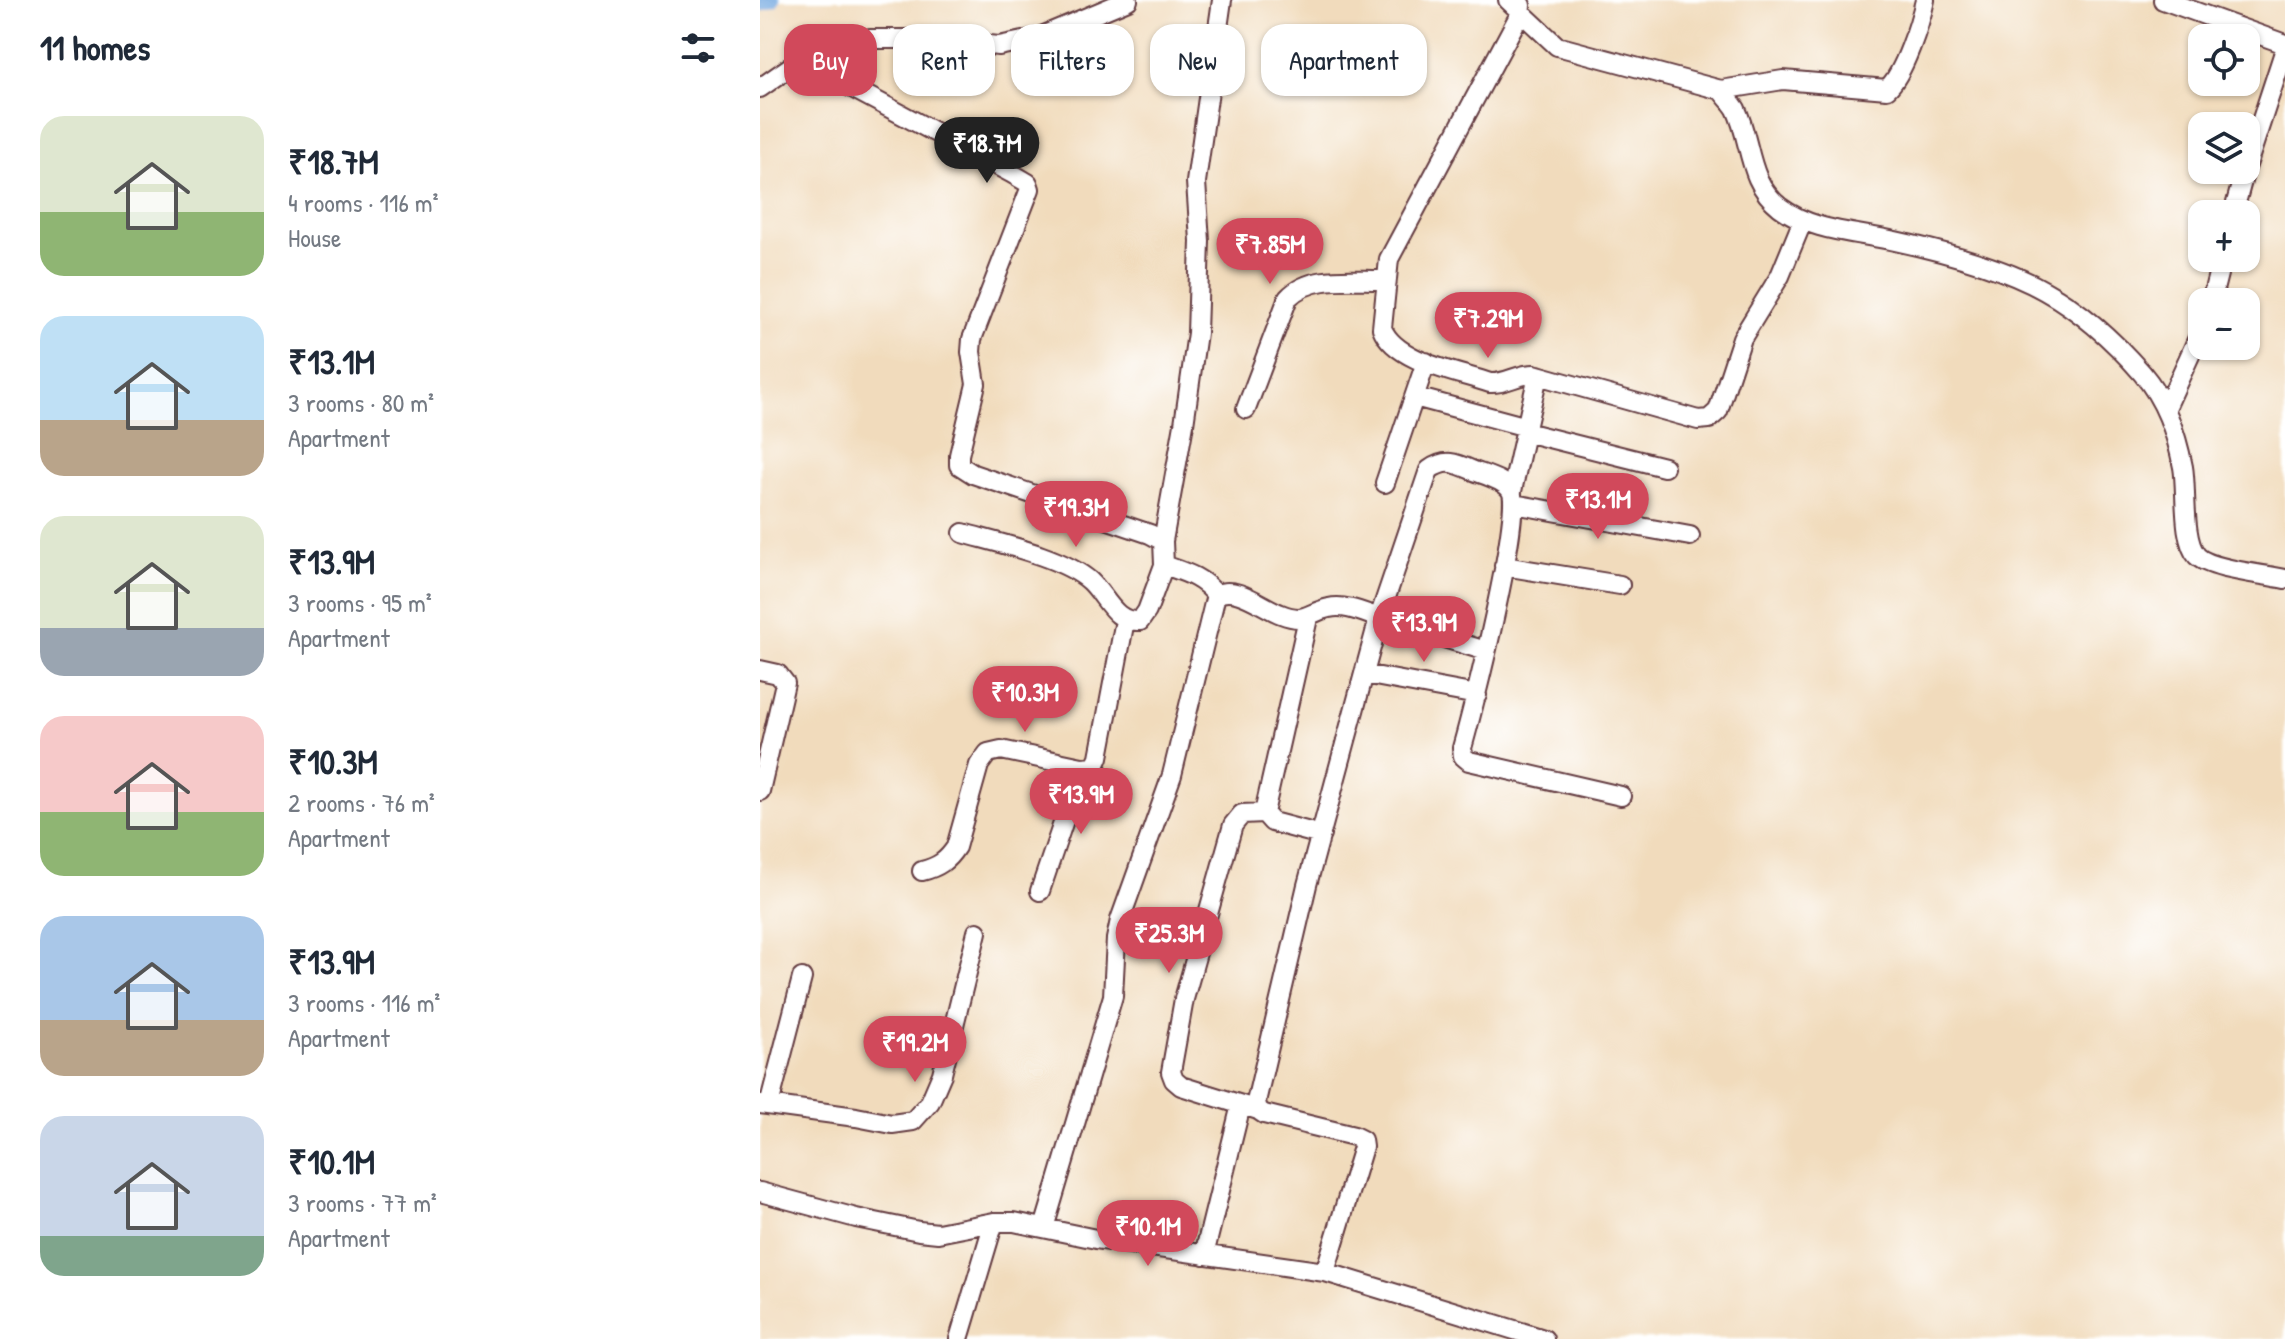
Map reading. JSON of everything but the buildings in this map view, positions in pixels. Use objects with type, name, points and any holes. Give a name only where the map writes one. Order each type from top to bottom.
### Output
[{"type":"street","points":[[877,39],[929,39],[999,46],[1037,38],[1128,0]]},
{"type":"street","points":[[963,533],[1074,570],[1090,582],[1125,620],[1140,621],[1147,611],[1164,565],[1163,541],[1197,333],[1200,241],[1196,182],[1222,0]]},
{"type":"street","points":[[1803,220],[1780,276],[1742,338],[1718,411],[1709,419],[1698,420],[1538,375],[1518,374],[1503,384],[1490,383],[1408,357],[1386,339],[1382,314],[1389,259],[1517,5],[1557,46],[1721,90],[1783,80],[1887,89],[1901,67],[1925,0]]},
{"type":"street","points":[[2163,0],[2284,51],[2260,126]]},
{"type":"street","points":[[760,88],[784,71]]},
{"type":"street","points":[[1721,90],[1735,108],[1755,177],[1765,193],[1781,207],[1822,227],[1939,252],[2017,277],[2064,302],[2105,336],[2143,374],[2166,408],[2183,469],[2190,540],[2196,554],[2214,564],[2285,579]]},
{"type":"street","points":[[867,96],[1011,173],[1028,183],[1030,189],[972,339],[976,384],[959,465],[973,474],[1125,524],[1163,541]]},
{"type":"street","points":[[1246,409],[1288,298],[1297,288],[1312,282],[1386,280]]},
{"type":"street","points":[[2166,408],[2189,360]]},
{"type":"street","points":[[1385,483],[1426,362]]},
{"type":"street","points":[[1538,375],[1513,498],[1504,566],[1477,695],[1462,748],[1463,756],[1469,761],[1621,796]]},
{"type":"street","points":[[1415,397],[1664,467]]},
{"type":"street","points":[[1204,1255],[1249,1107],[1256,1102],[1321,835],[1379,618],[1429,470],[1441,461],[1454,462],[1505,484],[1513,498],[1690,536]]},
{"type":"street","points":[[1164,565],[1195,576],[1216,595]]},
{"type":"street","points":[[1504,566],[1620,585]]},
{"type":"street","points":[[1216,595],[1229,592],[1283,615],[1308,618],[1329,608],[1344,608],[1486,651]]},
{"type":"street","points":[[1044,1228],[1113,996],[1120,920],[1172,775],[1216,595]]},
{"type":"street","points":[[1264,813],[1308,618]]},
{"type":"street","points":[[922,871],[937,867],[950,857],[956,847],[979,765],[988,753],[1001,750],[1082,767],[1095,766],[1125,620]]},
{"type":"street","points":[[760,670],[778,674],[785,683],[760,791]]},
{"type":"street","points":[[1364,674],[1477,695]]},
{"type":"street","points":[[1040,891],[1082,767]]},
{"type":"street","points":[[1264,813],[1272,822],[1321,835]]},
{"type":"street","points":[[1264,813],[1242,814],[1233,825],[1184,999],[1171,1062],[1174,1080],[1181,1086],[1264,1114],[1362,1140],[1363,1147],[1325,1272]]},
{"type":"street","points":[[802,978],[765,1105],[892,1124],[913,1121],[930,1102],[942,1074],[977,932]]},
{"type":"street","points":[[760,1192],[919,1231],[958,1230],[994,1222],[1014,1222],[1204,1255],[1325,1272],[1488,1332],[1544,1339]]},
{"type":"street","points":[[959,1339],[994,1222]]},
{"type":"waterway","points":[[760,4],[772,0]]}]
